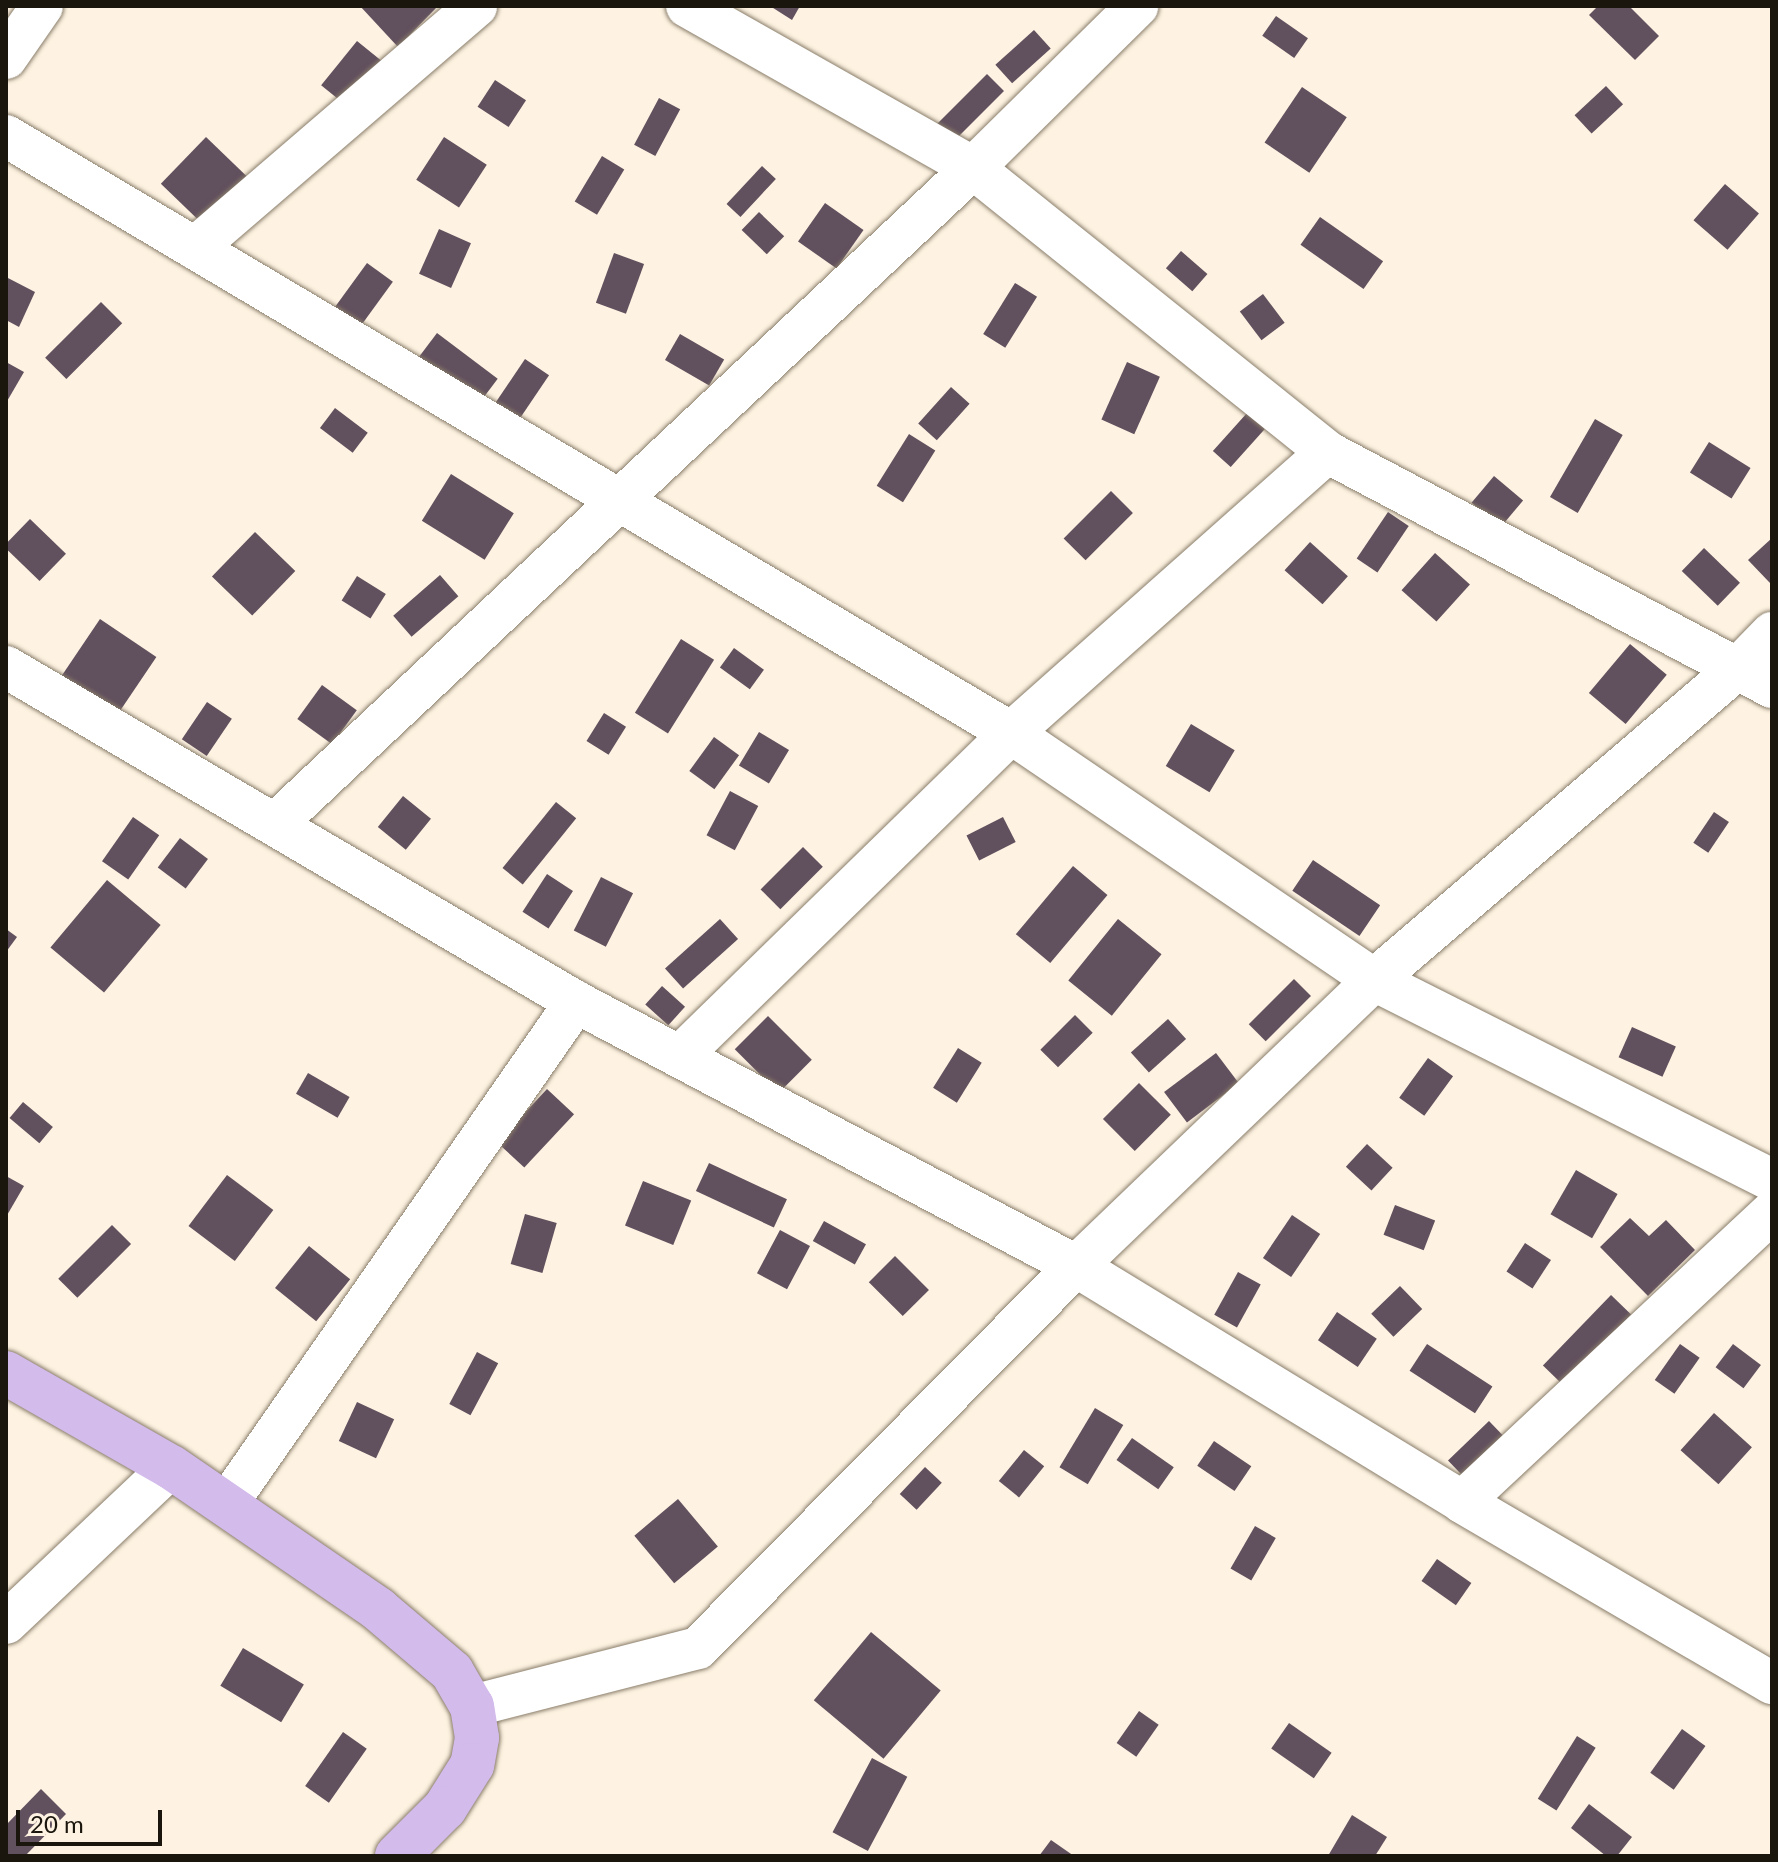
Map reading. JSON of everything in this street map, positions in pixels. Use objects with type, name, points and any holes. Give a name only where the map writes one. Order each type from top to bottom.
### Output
[{"type":"main road","points":[[6,1373],[171,1467],[378,1609],[452,1672],[472,1706],[477,1738],[472,1765],[445,1808],[397,1856]]},
{"type":"street","points":[[6,58],[42,6]]},
{"type":"street","points":[[195,248],[476,6]]},
{"type":"street","points":[[687,6],[973,168],[1327,452],[1755,678]]},
{"type":"street","points":[[275,824],[617,498],[973,168],[1137,6]]},
{"type":"street","points":[[6,136],[1011,733],[1374,980],[1772,1180]]},
{"type":"street","points":[[680,1056],[1011,733],[1327,452]]},
{"type":"street","points":[[472,1706],[698,1648],[1076,1266],[1374,980],[1755,678],[1772,633]]},
{"type":"street","points":[[6,667],[576,1002],[1076,1266],[1462,1502],[1772,1683]]},
{"type":"street","points":[[226,1505],[576,1002]]},
{"type":"street","points":[[1462,1502],[1772,1212]]},
{"type":"street","points":[[6,1623],[171,1467]]},
{"type":"building","points":[[360,6],[438,6],[398,47]]},
{"type":"building","points":[[770,6],[800,6],[792,20]]},
{"type":"building","points":[[1598,6],[1629,6],[1659,36],[1635,60],[1589,15]]},
{"type":"building","points":[[1276,16],[1308,38],[1294,58],[1262,36]]},
{"type":"building","points":[[1034,30],[1051,49],[1012,83],[995,65]]},
{"type":"building","points":[[357,41],[384,63],[348,107],[321,85]]},
{"type":"building","points":[[987,74],[1004,91],[954,140],[938,123]]},
{"type":"building","points":[[495,80],[526,100],[509,127],[478,107]]},
{"type":"building","points":[[1606,86],[1623,104],[1592,134],[1575,115]]},
{"type":"building","points":[[1302,87],[1347,117],[1309,173],[1265,143]]},
{"type":"building","points":[[659,98],[680,109],[655,156],[634,145]]},
{"type":"building","points":[[206,137],[251,180],[205,227],[161,184]]},
{"type":"building","points":[[444,137],[487,165],[459,208],[416,180]]},
{"type":"building","points":[[602,156],[624,169],[597,215],[575,201]]},
{"type":"building","points":[[762,166],[776,179],[740,217],[727,204]]},
{"type":"building","points":[[1725,184],[1759,214],[1727,250],[1694,220]]},
{"type":"building","points":[[825,203],[864,230],[837,268],[798,242]]},
{"type":"building","points":[[759,212],[784,236],[767,254],[742,230]]},
{"type":"building","points":[[1320,217],[1383,261],[1364,289],[1300,245]]},
{"type":"building","points":[[439,229],[471,243],[451,288],[419,274]]},
{"type":"building","points":[[1181,251],[1207,274],[1192,291],[1166,268]]},
{"type":"building","points":[[614,253],[644,264],[626,314],[596,303]]},
{"type":"building","points":[[367,263],[393,282],[360,327],[334,308]]},
{"type":"building","points":[[6,277],[35,292],[19,327],[6,320]]},
{"type":"building","points":[[1015,283],[1037,297],[1005,348],[983,334]]},
{"type":"building","points":[[1263,294],[1285,323],[1262,340],[1240,311]]},
{"type":"building","points":[[101,302],[122,323],[66,379],[45,358]]},
{"type":"building","points":[[437,333],[498,379],[479,403],[418,358]]},
{"type":"building","points":[[680,334],[724,360],[709,385],[665,360]]},
{"type":"building","points":[[525,359],[549,375],[517,423],[493,407]]},
{"type":"building","points":[[6,362],[24,372],[6,403]]},
{"type":"building","points":[[1127,362],[1160,377],[1134,434],[1101,420]]},
{"type":"building","points":[[951,387],[970,404],[937,440],[918,423]]},
{"type":"building","points":[[335,408],[368,433],[353,453],[320,428]]},
{"type":"building","points":[[1247,413],[1265,429],[1231,467],[1213,451]]},
{"type":"building","points":[[1595,419],[1623,435],[1578,513],[1550,497]]},
{"type":"building","points":[[909,434],[935,450],[903,502],[877,486]]},
{"type":"building","points":[[1709,442],[1751,468],[1731,498],[1690,473]]},
{"type":"building","points":[[451,474],[514,513],[485,560],[422,521]]},
{"type":"building","points":[[1494,476],[1523,500],[1501,527],[1472,503]]},
{"type":"building","points":[[1111,491],[1133,513],[1086,560],[1064,538]]},
{"type":"building","points":[[1388,512],[1409,526],[1377,572],[1357,558]]},
{"type":"building","points":[[30,519],[66,554],[40,581],[6,549],[6,544]]},
{"type":"building","points":[[255,532],[295,571],[252,615],[212,577]]},
{"type":"building","points":[[1772,538],[1772,582],[1770,583],[1748,560]]},
{"type":"building","points":[[1310,542],[1348,576],[1322,604],[1285,570]]},
{"type":"building","points":[[1704,548],[1740,583],[1718,606],[1682,571]]},
{"type":"building","points":[[1435,553],[1470,584],[1436,622],[1402,590]]},
{"type":"building","points":[[440,575],[458,596],[412,637],[393,616]]},
{"type":"building","points":[[357,576],[386,594],[370,619],[342,601]]},
{"type":"building","points":[[100,619],[156,657],[116,718],[59,680]]},
{"type":"building","points":[[681,639],[714,660],[668,733],[635,713]]},
{"type":"building","points":[[1630,644],[1667,675],[1626,724],[1589,693]]},
{"type":"building","points":[[734,648],[764,670],[750,689],[720,667]]},
{"type":"building","points":[[322,685],[357,710],[332,744],[297,719]]},
{"type":"building","points":[[207,702],[232,719],[207,756],[182,739]]},
{"type":"building","points":[[604,713],[626,727],[609,755],[587,741]]},
{"type":"building","points":[[1191,724],[1235,750],[1209,792],[1166,766]]},
{"type":"building","points":[[759,732],[789,750],[769,783],[739,765]]},
{"type":"building","points":[[714,737],[739,755],[714,789],[689,771]]},
{"type":"building","points":[[730,791],[758,806],[735,850],[707,835]]},
{"type":"building","points":[[403,796],[431,819],[406,850],[378,827]]},
{"type":"building","points":[[556,802],[576,818],[523,884],[503,868]]},
{"type":"building","points":[[1714,812],[1729,822],[1708,853],[1693,843]]},
{"type":"building","points":[[133,817],[159,835],[128,880],[102,861]]},
{"type":"building","points":[[1003,817],[1016,842],[979,861],[966,836]]},
{"type":"building","points":[[180,838],[208,859],[186,889],[158,868]]},
{"type":"building","points":[[803,847],[823,867],[780,909],[761,889]]},
{"type":"building","points":[[1313,860],[1380,905],[1359,936],[1292,891]]},
{"type":"building","points":[[1073,866],[1107,895],[1050,963],[1016,934]]},
{"type":"building","points":[[547,874],[573,891],[548,929],[522,912]]},
{"type":"building","points":[[601,877],[633,893],[606,947],[574,930]]},
{"type":"building","points":[[107,880],[161,925],[104,992],[50,947]]},
{"type":"building","points":[[720,919],[738,939],[683,989],[665,969]]},
{"type":"building","points":[[1118,919],[1162,954],[1112,1016],[1068,980]]},
{"type":"building","points":[[6,929],[17,937],[6,952]]},
{"type":"building","points":[[1294,979],[1311,996],[1266,1041],[1249,1024]]},
{"type":"building","points":[[662,986],[685,1007],[668,1025],[645,1005]]},
{"type":"building","points":[[1075,1015],[1093,1033],[1058,1067],[1040,1050]]},
{"type":"building","points":[[768,1016],[812,1060],[779,1093],[735,1049]]},
{"type":"building","points":[[1168,1019],[1186,1039],[1149,1073],[1131,1052]]},
{"type":"building","points":[[1632,1027],[1676,1047],[1662,1077],[1619,1057]]},
{"type":"building","points":[[958,1048],[982,1063],[957,1103],[933,1088]]},
{"type":"building","points":[[1216,1053],[1239,1083],[1187,1122],[1164,1092]]},
{"type":"building","points":[[1428,1058],[1453,1076],[1424,1116],[1399,1098]]},
{"type":"building","points":[[308,1073],[350,1097],[338,1118],[296,1094]]},
{"type":"building","points":[[1139,1083],[1171,1115],[1135,1151],[1103,1119]]},
{"type":"building","points":[[547,1089],[574,1114],[524,1168],[497,1142]]},
{"type":"building","points":[[23,1102],[53,1127],[39,1143],[10,1118]]},
{"type":"building","points":[[1367,1144],[1393,1168],[1371,1191],[1346,1167]]},
{"type":"building","points":[[709,1163],[787,1199],[774,1227],[696,1191]]},
{"type":"building","points":[[1576,1170],[1618,1194],[1592,1238],[1550,1214]]},
{"type":"building","points":[[227,1175],[273,1210],[235,1261],[188,1226]]},
{"type":"building","points":[[6,1176],[24,1186],[6,1217]]},
{"type":"building","points":[[643,1181],[691,1200],[673,1245],[625,1226]]},
{"type":"building","points":[[1395,1205],[1435,1220],[1424,1250],[1384,1235]]},
{"type":"building","points":[[525,1214],[557,1223],[542,1273],[511,1264]]},
{"type":"building","points":[[1292,1215],[1320,1234],[1291,1277],[1263,1258]]},
{"type":"building","points":[[1630,1218],[1649,1236],[1666,1220],[1695,1250],[1648,1296],[1600,1247]]},
{"type":"building","points":[[824,1221],[866,1244],[855,1264],[813,1241]]},
{"type":"building","points":[[112,1225],[131,1244],[77,1298],[58,1279]]},
{"type":"building","points":[[780,1230],[810,1246],[787,1289],[757,1273]]},
{"type":"building","points":[[1525,1243],[1551,1260],[1532,1288],[1506,1272]]},
{"type":"building","points":[[309,1246],[350,1279],[316,1321],[275,1288]]},
{"type":"building","points":[[895,1256],[929,1290],[903,1316],[869,1282]]},
{"type":"building","points":[[1238,1272],[1261,1285],[1237,1327],[1214,1315]]},
{"type":"building","points":[[1400,1286],[1422,1309],[1393,1337],[1371,1314]]},
{"type":"building","points":[[1611,1295],[1631,1314],[1563,1385],[1543,1365]]},
{"type":"building","points":[[1337,1312],[1377,1339],[1358,1367],[1318,1340]]},
{"type":"building","points":[[1427,1344],[1492,1386],[1475,1413],[1410,1371]]},
{"type":"building","points":[[1680,1344],[1700,1358],[1674,1394],[1655,1380]]},
{"type":"building","points":[[1733,1344],[1761,1365],[1743,1388],[1716,1367]]},
{"type":"building","points":[[477,1352],[498,1363],[470,1415],[449,1404]]},
{"type":"building","points":[[357,1402],[394,1419],[376,1458],[339,1441]]},
{"type":"building","points":[[1095,1408],[1123,1425],[1088,1484],[1059,1467]]},
{"type":"building","points":[[1714,1413],[1752,1447],[1718,1484],[1681,1450]]},
{"type":"building","points":[[1489,1421],[1508,1441],[1467,1481],[1448,1461]]},
{"type":"building","points":[[1132,1438],[1174,1467],[1158,1489],[1117,1460]]},
{"type":"building","points":[[1214,1441],[1251,1466],[1235,1491],[1197,1466]]},
{"type":"building","points":[[1024,1450],[1044,1466],[1019,1497],[999,1481]]},
{"type":"building","points":[[925,1467],[942,1483],[917,1510],[900,1494]]},
{"type":"building","points":[[678,1499],[718,1546],[674,1583],[634,1536]]},
{"type":"building","points":[[1255,1526],[1276,1538],[1251,1580],[1230,1568]]},
{"type":"building","points":[[1437,1559],[1471,1583],[1456,1605],[1422,1581]]},
{"type":"building","points":[[871,1632],[941,1690],[884,1759],[814,1700]]},
{"type":"building","points":[[243,1648],[304,1685],[281,1722],[220,1686]]},
{"type":"building","points":[[1139,1711],[1159,1725],[1136,1757],[1117,1743]]},
{"type":"building","points":[[1289,1723],[1332,1753],[1314,1778],[1271,1748]]},
{"type":"building","points":[[1682,1729],[1705,1746],[1674,1790],[1650,1773]]},
{"type":"building","points":[[343,1732],[367,1749],[329,1803],[305,1786]]},
{"type":"building","points":[[1577,1736],[1596,1748],[1556,1810],[1538,1799]]},
{"type":"building","points":[[872,1758],[907,1777],[868,1851],[833,1832]]},
{"type":"building","points":[[41,1789],[66,1814],[25,1856],[6,1856],[6,1825]]},
{"type":"building","points":[[1589,1804],[1632,1837],[1617,1856],[1606,1856],[1571,1828]]},
{"type":"building","points":[[1352,1815],[1387,1837],[1375,1856],[1328,1856]]},
{"type":"building","points":[[1051,1840],[1074,1856],[1039,1856]]}]
